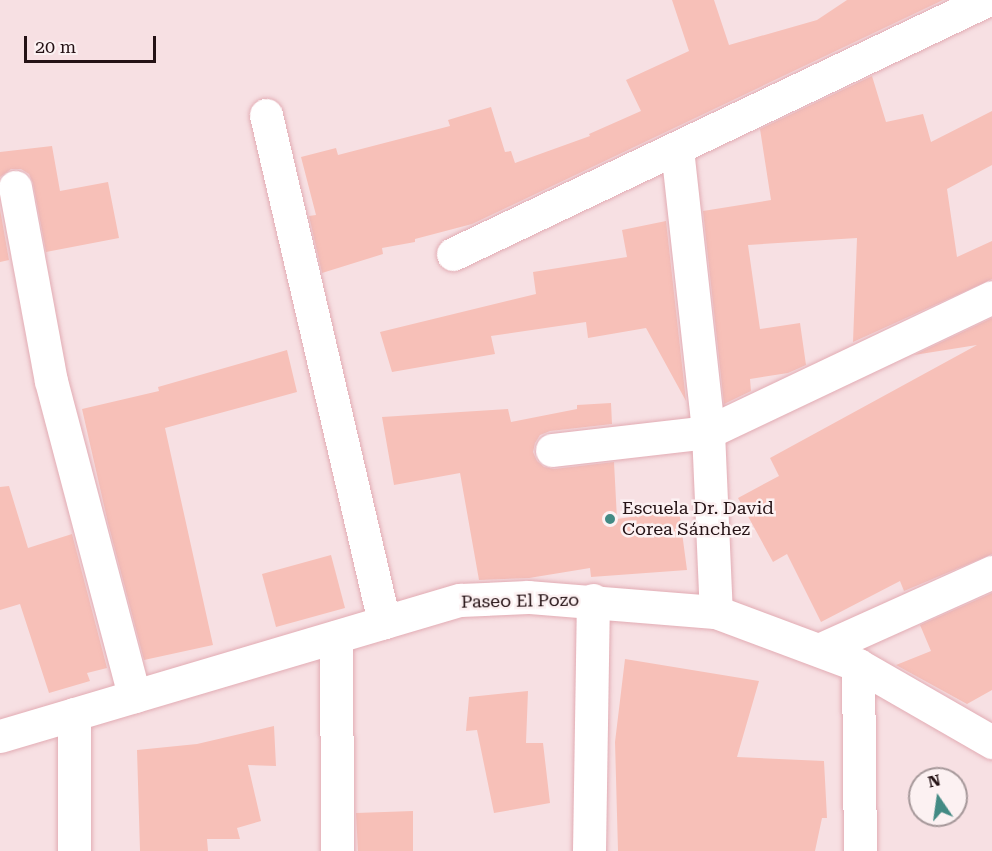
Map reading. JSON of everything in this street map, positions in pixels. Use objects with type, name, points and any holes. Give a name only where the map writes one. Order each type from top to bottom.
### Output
[{"type":"street","points":[[453,254],[987,0]]},
{"type":"street","points":[[266,115],[384,622]]},
{"type":"street","points":[[677,149],[708,432],[716,612]]},
{"type":"street","points":[[15,187],[51,381],[134,696]]},
{"type":"street","points":[[552,450],[708,432],[992,297]]},
{"type":"street","points":[[821,649],[992,572]]},
{"type":"street","name":"Paseo El Pozo","points":[[0,736],[460,600],[528,597],[593,600],[716,612],[821,649],[858,665],[992,742]]},
{"type":"street","points":[[589,851],[593,600]]},
{"type":"street","points":[[336,637],[337,851]]},
{"type":"street","points":[[858,665],[860,851]]},
{"type":"street","points":[[74,714],[74,851]]},
{"type":"building","points":[[672,0],[714,0],[729,45],[817,20],[847,0],[943,0],[472,224],[415,239],[415,242],[382,248],[383,254],[322,273],[309,216],[316,215],[301,157],[336,148],[338,155],[450,126],[448,120],[491,107],[505,152],[511,151],[515,163],[590,136],[589,134],[641,111],[626,80],[689,51]]},
{"type":"building","points":[[872,76],[886,122],[923,114],[931,142],[992,111],[992,165],[947,189],[957,257],[992,241],[992,279],[853,342],[857,238],[748,245],[760,329],[800,323],[806,365],[788,373],[750,379],[751,391],[724,404],[703,211],[771,200],[760,129]]},
{"type":"building","points":[[52,146],[60,191],[108,182],[119,238],[46,252],[33,183],[29,174],[21,169],[11,169],[0,177],[0,152]]},
{"type":"building","points":[[0,209],[9,260],[0,262]]},
{"type":"building","points":[[666,221],[686,401],[646,328],[588,338],[586,322],[491,336],[495,354],[392,372],[380,332],[536,294],[533,272],[627,257],[622,230]]},
{"type":"building","points":[[992,318],[992,554],[904,591],[900,581],[821,622],[787,554],[773,562],[738,498],[779,476],[770,458],[977,345],[914,355]]},
{"type":"building","points":[[287,350],[297,392],[165,428],[213,645],[144,660],[108,523],[82,409],[159,391],[158,387]]},
{"type":"building","points":[[611,403],[612,424],[550,431],[540,435],[533,452],[537,461],[544,467],[554,469],[614,462],[617,519],[679,510],[687,570],[591,577],[590,568],[529,578],[479,580],[460,473],[394,485],[382,417],[508,409],[511,422],[577,409],[577,405]]},
{"type":"building","points":[[9,486],[28,548],[72,534],[107,668],[87,673],[90,681],[49,693],[20,604],[0,610],[0,487]]},
{"type":"building","points":[[331,555],[345,608],[276,627],[262,574]]},
{"type":"building","points":[[992,593],[992,690],[967,704],[896,665],[931,651],[920,625]]},
{"type":"building","points":[[625,659],[759,681],[737,757],[824,761],[827,818],[822,818],[815,851],[618,851],[615,742]]},
{"type":"building","points":[[528,691],[526,743],[543,743],[550,803],[494,813],[477,730],[466,731],[469,697]]},
{"type":"building","points":[[274,726],[276,766],[248,765],[261,821],[237,828],[240,839],[207,839],[208,851],[140,851],[137,750],[197,744]]},
{"type":"building","points":[[413,811],[413,851],[358,851],[356,813]]},
{"type":"place","name":"Escuela Dr. David Corea Sánchez","points":[[610,519]]}]
